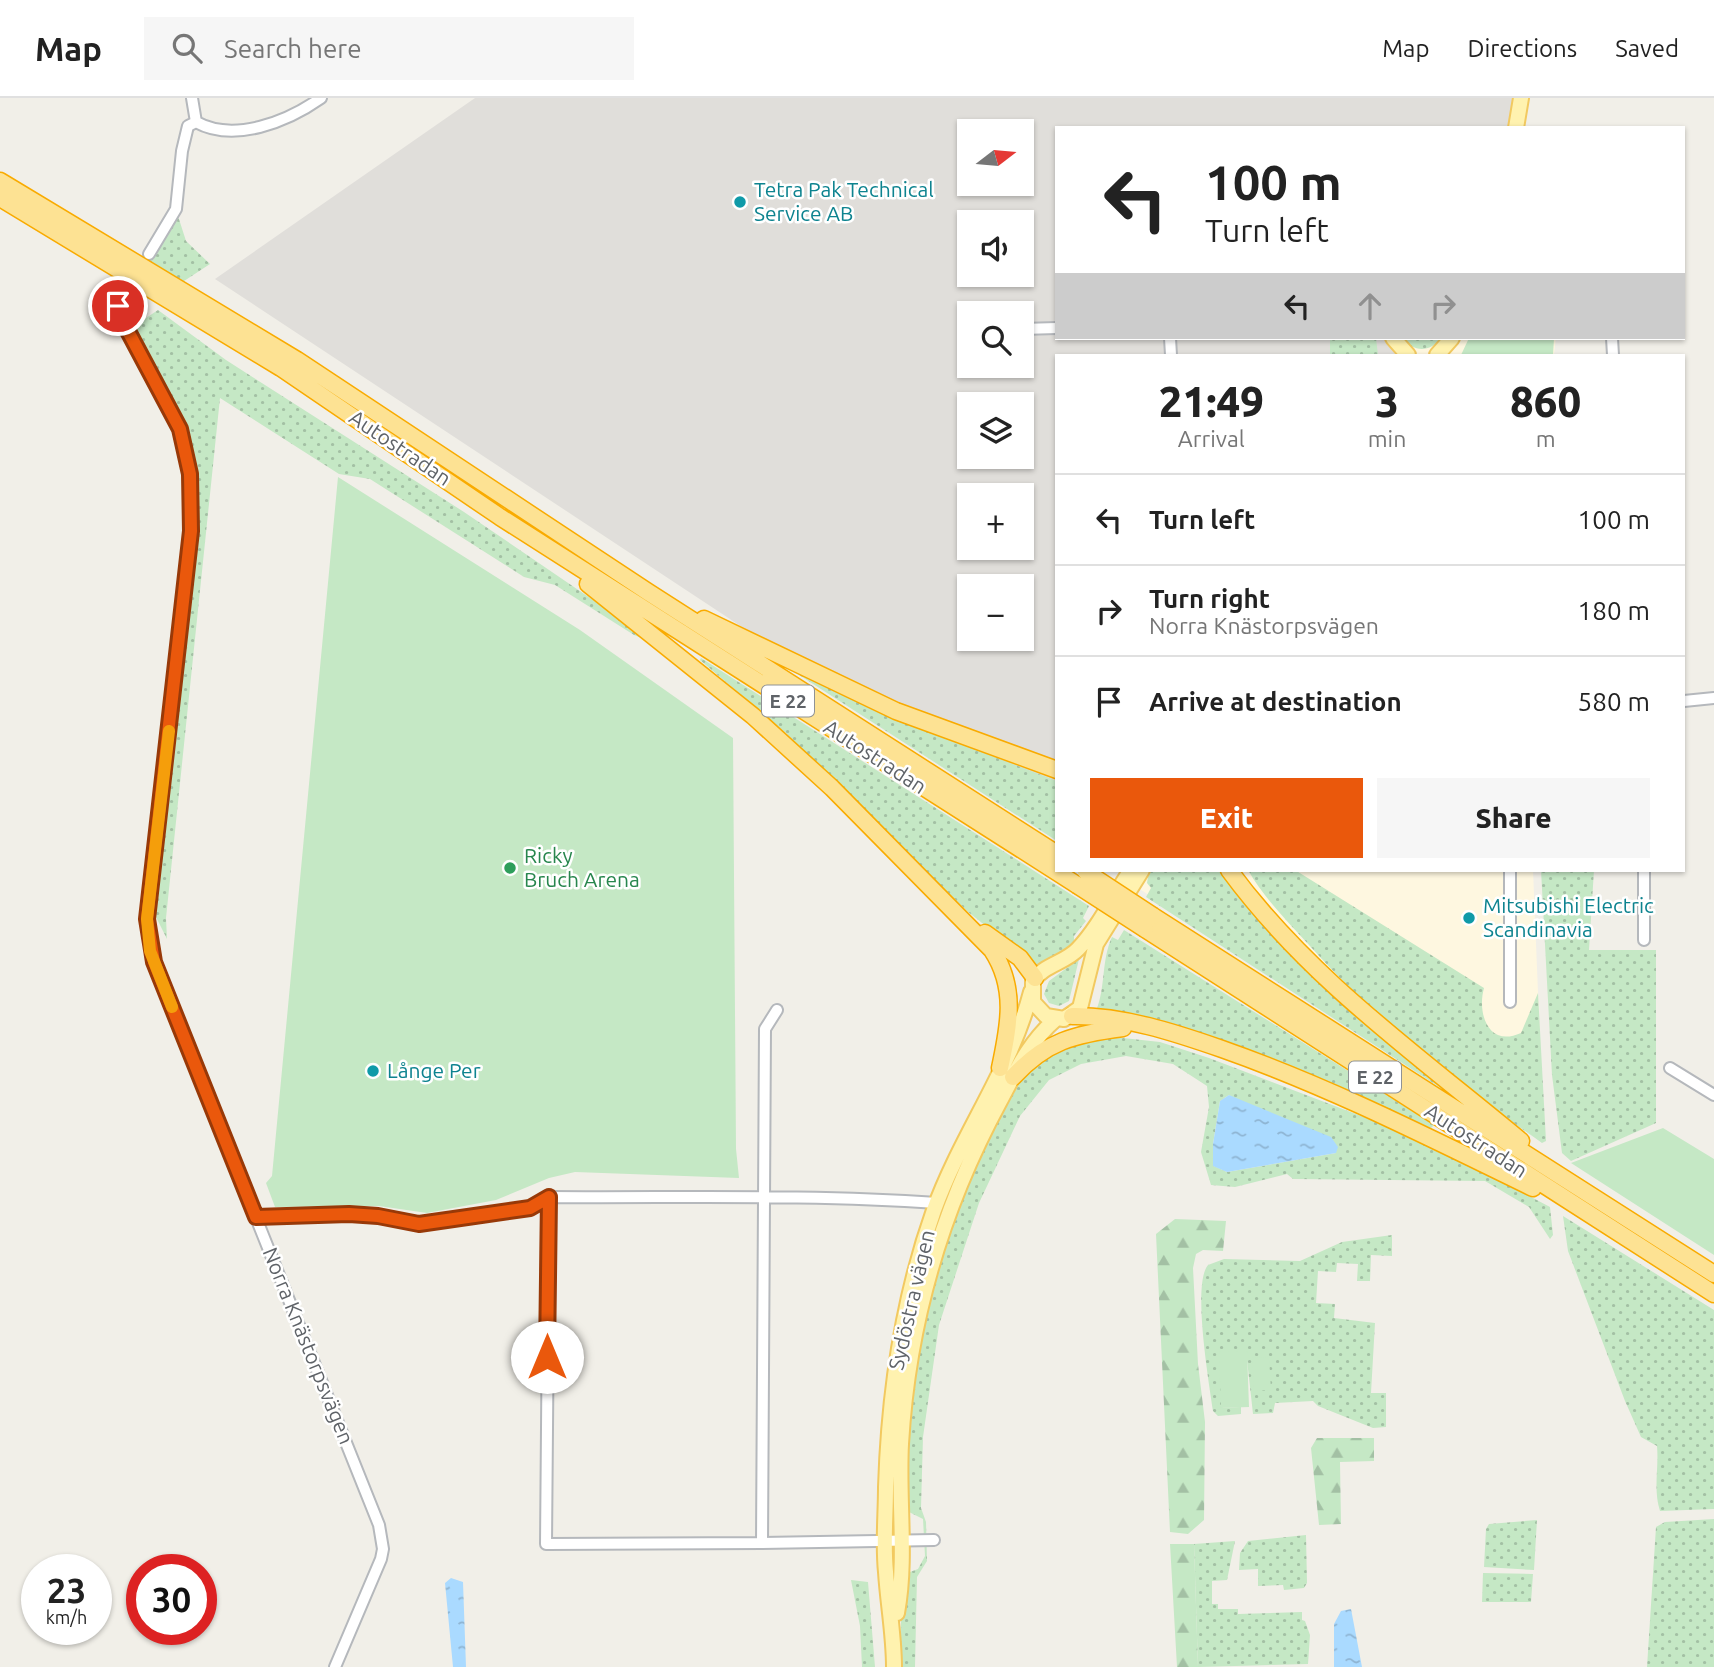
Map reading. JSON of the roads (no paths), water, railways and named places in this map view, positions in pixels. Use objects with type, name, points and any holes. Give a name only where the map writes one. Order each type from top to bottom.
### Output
[{"type":"highway","name":"Autostradan","points":[[0,181],[297,360],[648,592],[1055,853]]},
{"type":"highway","name":"Autostradan","points":[[0,198],[281,368],[500,517],[1055,860]]},
{"type":"highway","points":[[500,517],[677,652],[753,716],[832,788],[963,918],[992,950],[1007,981],[1009,1020],[1006,1072]]},
{"type":"highway","points":[[648,592],[896,710],[1055,769]]},
{"type":"highway","points":[[1231,872],[1335,988],[1572,1183]]},
{"type":"highway","points":[[1240,872],[1263,911]]},
{"type":"highway","name":"Autostradan","points":[[1081,876],[1714,1294]]},
{"type":"highway","points":[[963,918],[1020,958],[1033,985]]},
{"type":"highway","name":"Autostradan","points":[[1149,923],[1572,1183],[1714,1274]]},
{"type":"highway","points":[[1072,1016],[1143,1026],[1283,1070],[1351,1099],[1605,1224]]},
{"type":"highway","points":[[1006,1072],[1055,1043],[1084,1035],[1143,1026]]},
{"type":"main road","points":[[1516,126],[1521,98]]},
{"type":"main road","points":[[1395,340],[1408,354]]},
{"type":"main road","points":[[1438,354],[1450,340]]},
{"type":"main road","points":[[1130,872],[1082,944],[1033,985],[1039,1010],[1056,1019],[1072,1016],[1084,999],[1088,966],[1096,944],[1141,872]]},
{"type":"main road","name":"Sydöstra vägen","points":[[894,1667],[894,1628],[886,1571],[893,1541],[904,1405],[924,1291],[946,1218],[1006,1072],[1033,985]]},
{"type":"main road","name":"Sydöstra vägen","points":[[893,1541],[889,1418],[897,1354],[911,1287],[937,1203],[1006,1072],[1056,1019]]},
{"type":"street","points":[[192,98],[196,122]]},
{"type":"street","points":[[196,122],[210,130],[266,126],[289,117],[321,98]]},
{"type":"street","points":[[149,254],[176,209],[182,151],[188,126],[196,122]]},
{"type":"street","name":"Norra Knästorpsvägen","points":[[120,295],[120,316],[180,429],[191,490],[191,531],[147,919],[148,940],[154,962],[377,1517],[383,1541],[375,1576],[335,1667]]},
{"type":"street","points":[[1034,329],[1055,328]]},
{"type":"street","points":[[1685,701],[1714,698]]},
{"type":"street","points":[[1510,872],[1510,1002]]},
{"type":"street","points":[[1644,872],[1644,940]]},
{"type":"street","points":[[762,1543],[765,1028],[777,1010]]},
{"type":"street","points":[[1670,1068],[1714,1095]]},
{"type":"street","points":[[256,1217],[349,1214],[378,1216],[419,1224],[530,1208],[549,1197],[852,1198],[937,1203]]},
{"type":"street","points":[[549,1197],[546,1544],[934,1540]]},
{"type":"water","points":[[1229,1095],[1331,1137],[1338,1147],[1336,1153],[1227,1172],[1213,1166],[1213,1144],[1220,1101]]},
{"type":"water","points":[[451,1578],[463,1582],[466,1667],[453,1667],[445,1583]]},
{"type":"water","points":[[1351,1609],[1362,1667],[1334,1667],[1334,1624],[1341,1611]]},
{"type":"place","name":"Tetra Pak Technical Service AB","points":[[740,202]]},
{"type":"place","name":"Ricky Bruch Arena","points":[[510,868]]},
{"type":"place","name":"Mitsubishi Electric Scandinavia","points":[[1469,918]]},
{"type":"place","name":"Långe Per","points":[[373,1071]]}]
